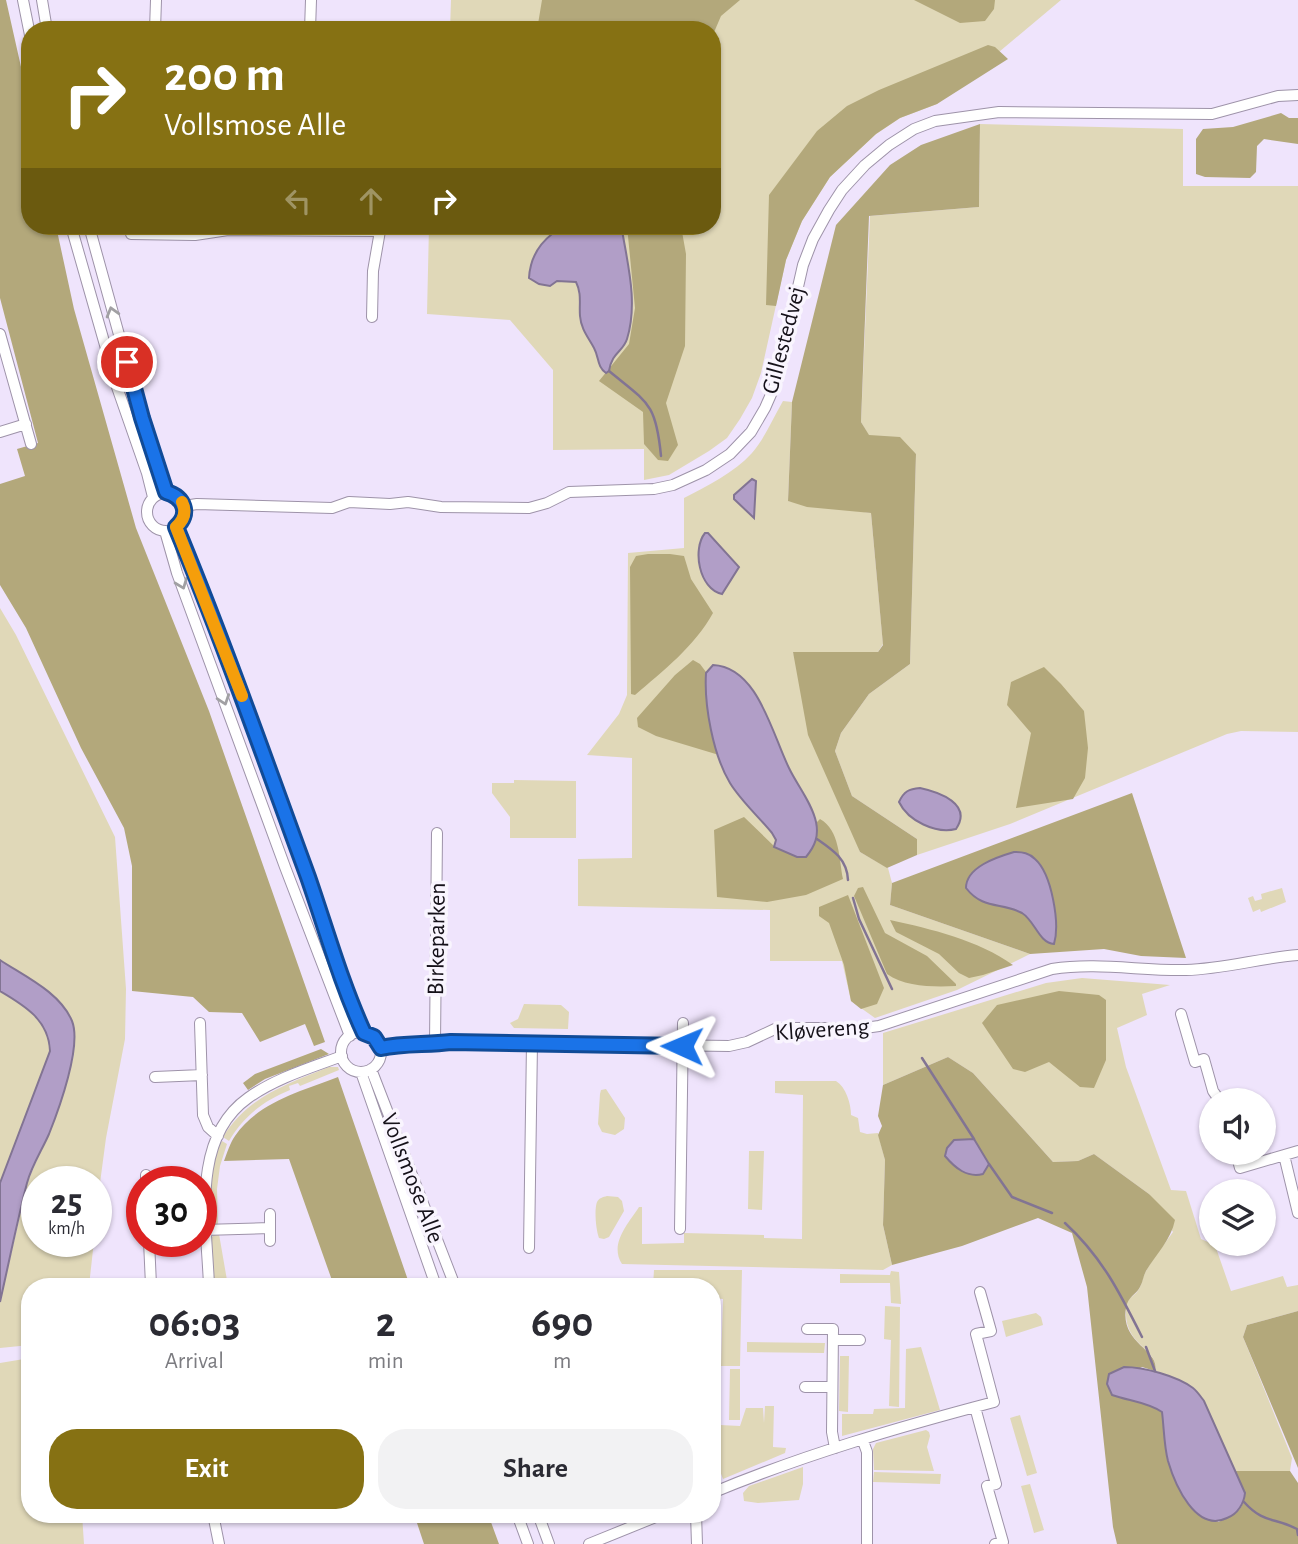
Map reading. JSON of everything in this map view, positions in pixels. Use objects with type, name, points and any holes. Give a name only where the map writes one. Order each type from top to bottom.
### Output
[{"type":"street","points":[[23,0],[27,21]]},
{"type":"street","points":[[42,0],[46,21]]},
{"type":"street","points":[[155,21],[156,0]]},
{"type":"street","points":[[310,21],[311,0]]},
{"type":"street","name":"Gillestedvej","points":[[184,506],[197,504],[332,508],[349,502],[408,502],[442,507],[514,509],[547,503],[569,492],[644,490],[673,485],[714,465],[730,454],[751,432],[776,383],[803,265],[813,239],[842,190],[865,165],[889,145],[935,121],[999,112],[1212,114],[1278,96],[1298,95]]},
{"type":"street","points":[[74,235],[114,378],[153,497]]},
{"type":"street","points":[[91,235],[142,418],[166,492],[180,499],[184,506],[184,518],[171,529],[154,527],[147,515],[153,497],[166,492]]},
{"type":"street","points":[[372,317],[373,271],[380,235]]},
{"type":"street","points":[[0,334],[32,444]]},
{"type":"street","points":[[0,432],[26,424]]},
{"type":"street","points":[[171,529],[217,628],[364,1033]]},
{"type":"street","points":[[171,529],[177,573],[350,1036]]},
{"type":"street","name":"Birkeparken","points":[[435,1044],[437,834]]},
{"type":"street","name":"Kløvereng","points":[[381,1048],[393,1044],[451,1042],[737,1045],[769,1030],[785,1027],[879,1026],[1052,969],[1079,965],[1156,971],[1188,970],[1223,968],[1298,955]]},
{"type":"street","points":[[1181,1014],[1195,1062],[1205,1059],[1212,1088]]},
{"type":"street","points":[[200,1023],[203,1115],[208,1127],[218,1136]]},
{"type":"street","points":[[680,1229],[683,1023]]},
{"type":"street","points":[[364,1033],[374,1037],[381,1048],[380,1060],[366,1071],[350,1069],[342,1056],[343,1046],[350,1036],[364,1033]]},
{"type":"street","points":[[529,1248],[532,1043]]},
{"type":"street","points":[[209,1166],[218,1136],[245,1100],[295,1074],[342,1056]]},
{"type":"street","name":"Vollsmose Alle","points":[[366,1071],[433,1278]]},
{"type":"street","name":"Vollsmose Alle","points":[[366,1071],[452,1278]]},
{"type":"street","points":[[155,1077],[202,1075]]},
{"type":"street","points":[[1276,1157],[1298,1151]]},
{"type":"street","points":[[1284,1155],[1298,1213]]},
{"type":"street","points":[[270,1214],[270,1241]]},
{"type":"street","points":[[217,1230],[270,1228]]},
{"type":"street","points":[[149,1257],[150,1278]]},
{"type":"street","points":[[206,1257],[208,1278]]},
{"type":"street","points":[[721,1489],[835,1448],[994,1402],[976,1334],[991,1331],[980,1292]]},
{"type":"street","points":[[807,1329],[833,1329],[832,1432],[835,1448]]},
{"type":"street","points":[[833,1339],[860,1340]]},
{"type":"street","points":[[805,1387],[832,1387]]},
{"type":"street","points":[[975,1407],[996,1484],[987,1486],[1003,1542],[995,1544]]},
{"type":"street","points":[[863,1441],[867,1452],[867,1544]]},
{"type":"street","points":[[215,1523],[219,1544]]},
{"type":"street","points":[[520,1523],[528,1544]]},
{"type":"street","points":[[541,1523],[549,1544]]},
{"type":"street","points":[[589,1544],[638,1523]]},
{"type":"street","points":[[696,1523],[697,1544]]},
{"type":"shaded area","points":[[0,0],[6,0],[21,67],[21,235],[58,235],[74,309],[136,528],[209,711],[325,1042],[314,1046],[305,1024],[260,1042],[242,1013],[209,1012],[193,997],[132,991],[132,866],[124,828],[81,748],[26,628],[0,585],[0,484],[25,476],[17,449],[38,443],[0,298]]},
{"type":"shaded area","points":[[451,0],[1061,0],[937,104],[900,118],[876,134],[830,177],[802,221],[786,260],[761,373],[752,398],[740,419],[727,438],[709,451],[669,475],[644,480],[644,449],[553,450],[553,370],[510,320],[427,314],[429,235],[721,235],[721,21],[450,21]]},
{"type":"shaded area","points":[[542,0],[740,0],[719,21],[538,21]]},
{"type":"shaded area","points":[[914,0],[995,0],[994,9],[985,21],[960,23]]},
{"type":"shaded area","points":[[988,45],[995,47],[1008,59],[937,104],[900,118],[876,134],[830,177],[802,221],[786,260],[776,306],[766,305],[769,195],[817,131],[847,106]]},
{"type":"shaded area","points":[[1281,113],[1289,118],[1298,118],[1298,144],[1264,139],[1257,146],[1256,172],[1250,178],[1205,177],[1196,174],[1196,139],[1203,129],[1233,127]]},
{"type":"shaded area","points":[[980,124],[1183,129],[1183,186],[1298,186],[1298,732],[1241,731],[1227,734],[1010,824],[917,855],[917,839],[852,796],[835,751],[841,733],[869,694],[910,664],[916,454],[879,437],[869,436],[861,422],[870,216],[979,207]]},
{"type":"shaded area","points":[[980,124],[979,207],[869,216],[861,422],[869,435],[900,437],[916,454],[910,664],[869,694],[841,733],[835,751],[852,796],[917,839],[917,855],[887,868],[860,852],[808,735],[793,652],[878,652],[883,645],[871,513],[807,507],[788,501],[792,402],[836,225],[890,165],[921,145]]},
{"type":"shaded area","points":[[551,235],[623,235],[631,284],[632,312],[627,339],[606,373],[601,368],[596,351],[582,325],[580,295],[576,282],[557,281],[550,286],[529,278],[533,259]]},
{"type":"shaded area","points":[[628,235],[683,235],[686,254],[685,346],[666,403],[678,445],[668,461],[658,460],[644,444],[643,412],[599,381],[629,344],[635,308]]},
{"type":"shaded area","points":[[783,401],[792,402],[788,501],[871,513],[883,644],[878,652],[793,652],[860,852],[888,868],[892,883],[890,905],[1030,954],[957,990],[875,1018],[851,1001],[842,961],[770,961],[770,910],[578,906],[578,859],[632,858],[632,758],[587,755],[619,714],[627,695],[628,553],[684,548],[684,498],[745,460],[761,441]]},
{"type":"shaded area","points":[[752,479],[756,481],[754,518],[734,499],[734,495]]},
{"type":"shaded area","points":[[705,533],[708,533],[739,567],[722,594],[708,585],[700,568],[699,549]]},
{"type":"shaded area","points":[[636,556],[684,556],[691,579],[713,613],[688,647],[635,695],[631,694],[630,567]]},
{"type":"shaded area","points":[[0,608],[16,635],[115,837],[126,989],[125,1039],[102,1166],[34,1166],[51,1127],[73,1059],[75,1043],[73,1023],[55,997],[0,960]]},
{"type":"shaded area","points":[[693,660],[706,672],[710,720],[719,755],[656,736],[638,727],[637,718],[675,675]]},
{"type":"shaded area","points":[[713,665],[728,669],[741,677],[762,704],[789,768],[814,815],[817,836],[806,857],[797,857],[774,847],[776,840],[772,833],[739,796],[724,772],[714,744],[707,700],[706,673]]},
{"type":"shaded area","points":[[1044,667],[1084,711],[1088,748],[1085,778],[1073,799],[1016,808],[1031,733],[1007,705],[1011,682]]},
{"type":"shaded area","points":[[514,780],[576,781],[576,838],[510,838],[510,817],[492,793],[492,783],[514,783]]},
{"type":"shaded area","points":[[920,788],[944,796],[957,806],[960,820],[956,829],[932,828],[903,809],[899,802],[903,795]]},
{"type":"shaded area","points":[[1132,793],[1186,958],[1141,956],[1104,949],[1030,954],[890,905],[892,883]]},
{"type":"shaded area","points":[[744,817],[775,847],[817,839],[816,823],[820,819],[827,824],[835,838],[843,879],[806,895],[767,902],[717,897],[714,830]]},
{"type":"shaded area","points":[[1014,852],[1033,857],[1046,876],[1055,912],[1054,944],[1044,940],[1022,913],[979,900],[966,888],[971,874],[977,869],[991,860]]},
{"type":"shaded area","points":[[863,887],[885,933],[927,956],[956,986],[911,984],[887,974],[854,896],[858,888]]},
{"type":"shaded area","points":[[1282,888],[1286,902],[1261,912],[1260,909],[1253,912],[1248,898],[1253,896],[1255,901],[1262,899],[1261,894]]},
{"type":"shaded area","points":[[848,895],[884,988],[877,1004],[861,1009],[851,1001],[844,965],[829,923],[819,916],[819,907]]},
{"type":"shaded area","points":[[890,920],[970,942],[1013,965],[969,978],[959,973],[939,954],[896,932]]},
{"type":"shaded area","points":[[0,960],[59,1001],[72,1021],[74,1046],[68,1078],[49,1134],[33,1166],[21,1166],[21,1209],[0,1302],[0,1183],[50,1051],[49,1040],[40,1022],[26,1008],[0,991]]},
{"type":"shaded area","points":[[1082,978],[1170,985],[1142,994],[1147,1015],[1117,1028],[1126,1067],[1171,1190],[1186,1191],[1199,1233],[1199,1256],[1219,1256],[1231,1291],[1283,1276],[1287,1287],[1298,1285],[1298,1311],[1247,1325],[1243,1337],[1292,1458],[1290,1471],[1235,1471],[1204,1401],[1194,1388],[1155,1371],[1153,1358],[1131,1332],[1127,1323],[1127,1303],[1139,1289],[1148,1268],[1173,1232],[1149,1194],[1094,1154],[1078,1161],[1053,1162],[973,1073],[948,1057],[883,1085],[883,1033],[1046,983]]},
{"type":"shaded area","points":[[0,991],[26,1008],[40,1022],[49,1040],[50,1051],[0,1183]]},
{"type":"shaded area","points":[[1059,991],[1099,995],[1106,1000],[1106,1060],[1094,1088],[1080,1087],[1049,1062],[1025,1072],[1013,1069],[982,1023],[997,1005]]},
{"type":"shaded area","points":[[524,1004],[561,1005],[569,1012],[568,1029],[514,1028],[510,1023],[518,1019]]},
{"type":"shaded area","points":[[321,1049],[329,1054],[265,1079],[248,1090],[243,1083],[255,1074]]},
{"type":"shaded area","points":[[948,1057],[973,1073],[1053,1162],[1078,1161],[1094,1154],[1149,1194],[1175,1220],[1167,1240],[1126,1308],[1129,1330],[1152,1357],[1155,1371],[1142,1367],[1107,1384],[1112,1395],[1162,1412],[1165,1434],[1218,1522],[1236,1513],[1243,1502],[1242,1489],[1235,1471],[1290,1471],[1298,1483],[1298,1544],[1117,1544],[1087,1287],[1072,1233],[1038,1218],[962,1246],[892,1265],[883,1225],[885,1160],[878,1135],[882,1126],[878,1116],[883,1085]]},
{"type":"shaded area","points":[[329,1067],[338,1067],[339,1070],[300,1086],[298,1083],[289,1086],[290,1090],[263,1104],[248,1117],[229,1141],[223,1137],[244,1112],[269,1093]]},
{"type":"shaded area","points":[[338,1077],[407,1278],[331,1278],[289,1159],[224,1161],[235,1136],[245,1124],[268,1106]]},
{"type":"shaded area","points":[[775,1081],[836,1081],[847,1096],[851,1115],[858,1118],[860,1132],[878,1133],[885,1160],[883,1225],[892,1265],[883,1270],[622,1264],[619,1242],[625,1227],[639,1207],[642,1207],[642,1244],[684,1243],[684,1233],[802,1239],[803,1095],[775,1093]]},
{"type":"shaded area","points":[[606,1089],[625,1118],[624,1129],[615,1135],[602,1132],[598,1124],[600,1094],[601,1090]]},
{"type":"shaded area","points":[[974,1139],[989,1164],[983,1174],[972,1175],[962,1171],[945,1156],[947,1148],[954,1140]]},
{"type":"shaded area","points":[[222,1141],[227,1144],[217,1189],[217,1166],[214,1166]]},
{"type":"shaded area","points":[[749,1151],[764,1151],[762,1210],[748,1209]]},
{"type":"shaded area","points":[[618,1197],[622,1201],[624,1211],[609,1237],[604,1239],[599,1238],[598,1234],[596,1206],[601,1198]]},
{"type":"shaded area","points":[[21,1211],[21,1257],[92,1257],[90,1278],[21,1278],[21,1346],[0,1348],[0,1302]]},
{"type":"shaded area","points":[[219,1234],[227,1278],[213,1278],[212,1257],[217,1257]]},
{"type":"shaded area","points":[[654,1270],[742,1270],[740,1366],[721,1366],[721,1278],[654,1278]]},
{"type":"shaded area","points":[[891,1271],[899,1272],[901,1304],[891,1303],[890,1283],[840,1283],[840,1274],[890,1275]]},
{"type":"shaded area","points":[[885,1306],[900,1307],[899,1407],[889,1406],[891,1340],[884,1339]]},
{"type":"shaded area","points":[[1298,1311],[1298,1468],[1243,1337],[1247,1325]]},
{"type":"shaded area","points":[[1036,1313],[1041,1317],[1043,1325],[1006,1337],[1002,1321]]},
{"type":"shaded area","points":[[747,1342],[825,1343],[824,1353],[747,1352]]},
{"type":"shaded area","points":[[921,1347],[940,1410],[842,1436],[842,1414],[873,1414],[874,1409],[905,1408],[906,1349]]},
{"type":"shaded area","points":[[840,1356],[849,1356],[848,1412],[839,1411]]},
{"type":"shaded area","points":[[21,1360],[21,1523],[83,1523],[84,1544],[0,1544],[0,1363]]},
{"type":"shaded area","points":[[1124,1367],[1169,1376],[1194,1389],[1204,1401],[1245,1493],[1242,1504],[1234,1514],[1216,1521],[1206,1519],[1189,1504],[1168,1461],[1162,1412],[1112,1395],[1107,1384],[1109,1374]]},
{"type":"shaded area","points":[[730,1369],[740,1369],[740,1420],[729,1420]]},
{"type":"shaded area","points":[[765,1406],[774,1406],[773,1447],[786,1448],[785,1453],[723,1479],[721,1425],[740,1426],[746,1408],[763,1408],[764,1423]]},
{"type":"shaded area","points":[[1020,1415],[1037,1473],[1027,1476],[1010,1418]]},
{"type":"shaded area","points":[[926,1430],[930,1436],[927,1447],[934,1471],[874,1470],[873,1449],[876,1443]]},
{"type":"shaded area","points":[[803,1467],[799,1500],[758,1503],[744,1501],[743,1493],[749,1486]]},
{"type":"shaded area","points":[[874,1472],[941,1474],[940,1484],[873,1482]]},
{"type":"shaded area","points":[[1030,1484],[1044,1530],[1034,1533],[1021,1486]]},
{"type":"shaded area","points":[[417,1523],[491,1523],[499,1544],[424,1544]]},
{"type":"waterway","points":[[609,371],[633,390],[653,414],[661,456]]},
{"type":"waterway","points":[[817,839],[834,851],[842,861],[848,880]]},
{"type":"waterway","points":[[853,898],[859,919],[892,989]]},
{"type":"waterway","points":[[922,1058],[974,1139]]},
{"type":"waterway","points":[[989,1164],[1012,1197],[1052,1213]]},
{"type":"waterway","points":[[1065,1223],[1100,1262],[1142,1337]]},
{"type":"waterway","points":[[1146,1347],[1155,1371]]},
{"type":"waterway","points":[[1244,1502],[1257,1514],[1297,1529],[1298,1535]]},
{"type":"slow traffic","points":[[182,502],[184,518],[176,527],[242,696]]},
{"type":"route","points":[[127,362],[166,492],[174,494],[184,506],[184,518],[176,527],[217,628],[364,1033],[374,1037],[381,1048],[393,1044],[451,1042],[682,1046]]}]
